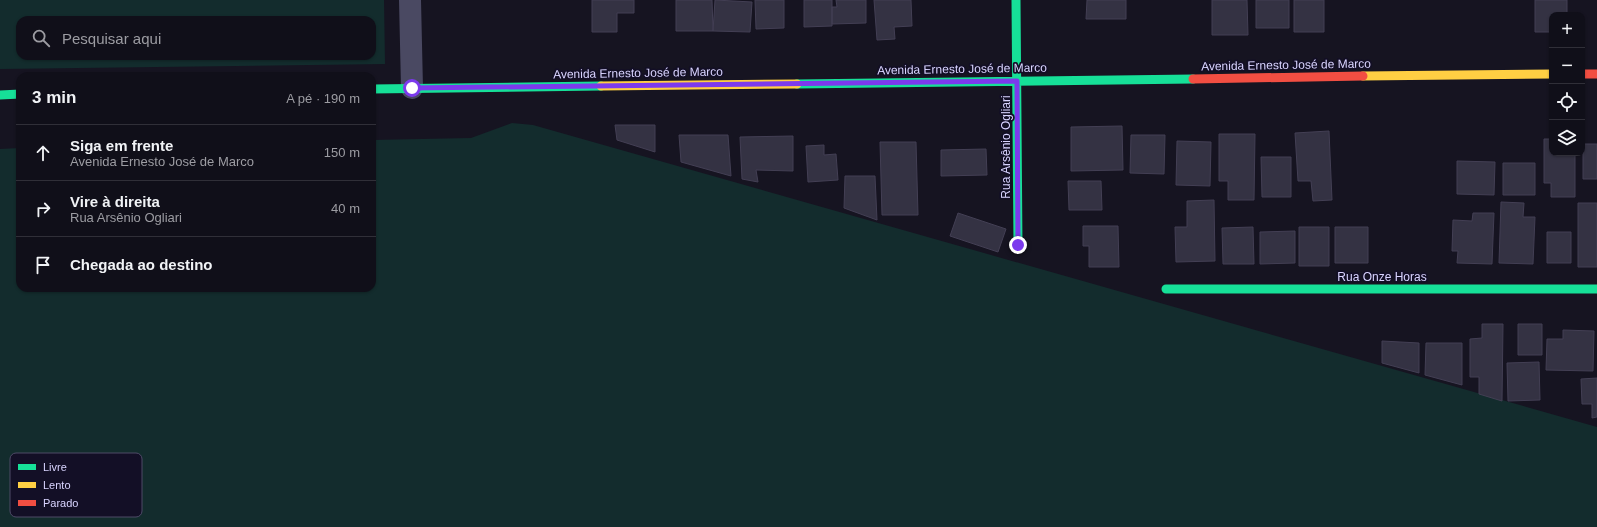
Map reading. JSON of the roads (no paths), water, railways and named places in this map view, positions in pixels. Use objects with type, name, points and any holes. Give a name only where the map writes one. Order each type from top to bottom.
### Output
[{"type":"street","points":[[410,0],[412,88]]},
{"type":"street","name":"Rua Arsênio Ogliari","points":[[1016,0],[1018,245]]},
{"type":"street","name":"Avenida Ernesto José de Marco","points":[[376,89],[1549,74]]},
{"type":"street","points":[[1585,74],[1597,74]]},
{"type":"street","points":[[0,94],[16,94]]},
{"type":"street","name":"Rua Onze Horas","points":[[1166,289],[1597,289]]}]
